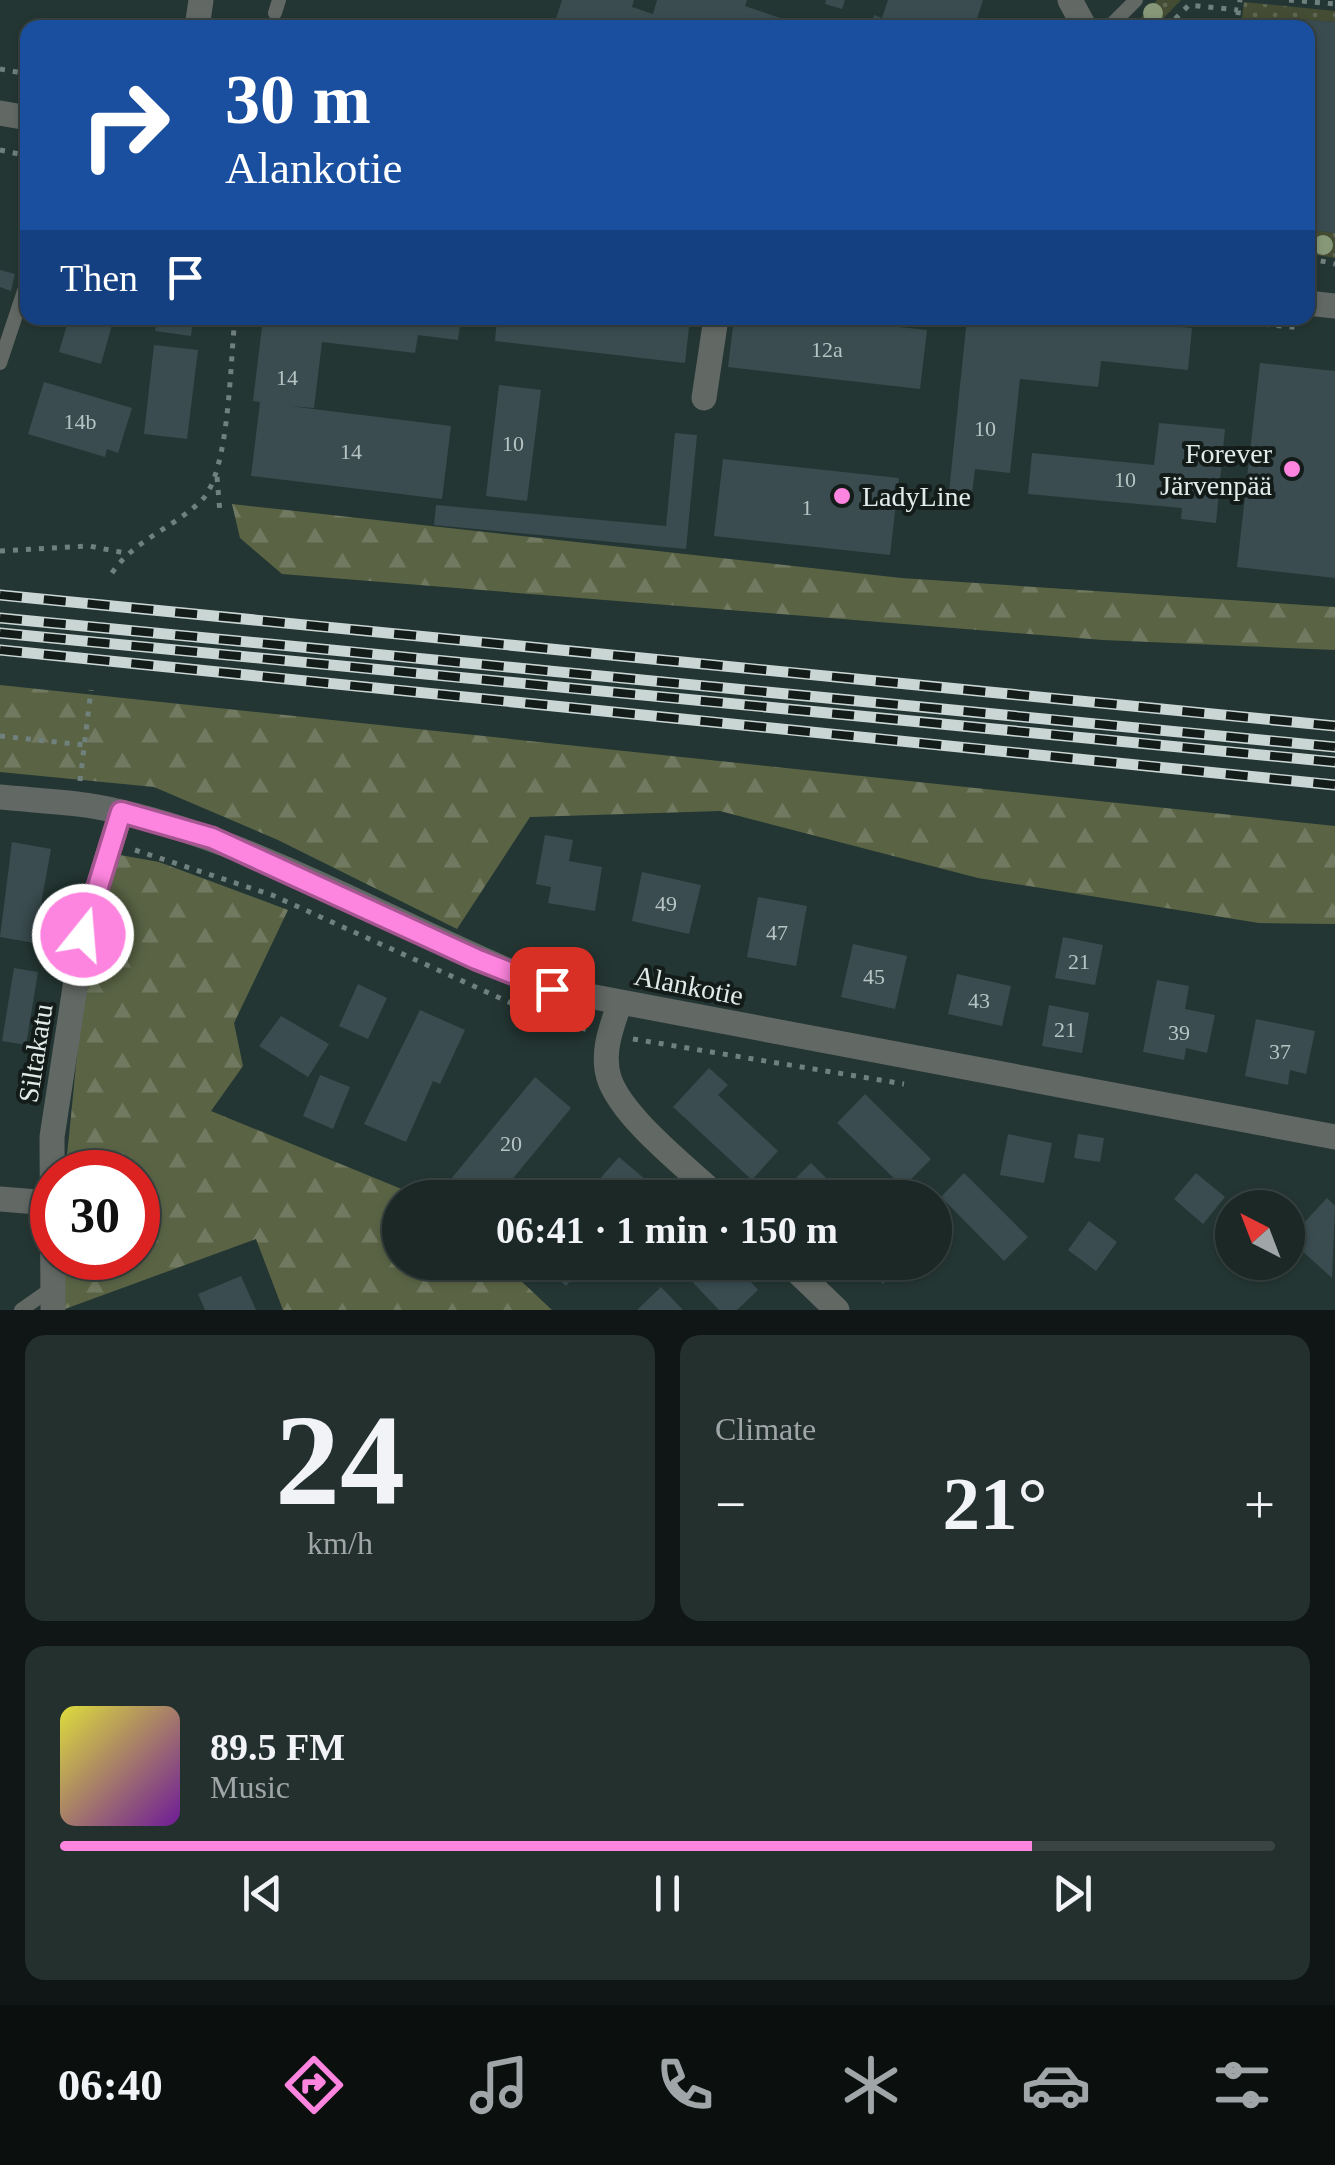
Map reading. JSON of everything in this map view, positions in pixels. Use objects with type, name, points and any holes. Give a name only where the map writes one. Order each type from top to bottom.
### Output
[{"type":"street","points":[[704,398],[715,325]]},
{"type":"street","name":"Alankotie","points":[[0,798],[78,804],[121,812],[212,838],[476,959],[552,989],[1335,1137]]},
{"type":"street","name":"Siltakatu","points":[[52,1150],[83,935],[121,812]]},
{"type":"street","points":[[620,1002],[606,1048],[608,1075],[620,1100],[701,1180]]},
{"type":"street","points":[[0,1199],[30,1201]]},
{"type":"street","points":[[805,1280],[836,1310]]},
{"type":"lane","points":[[1116,20],[1136,0]]},
{"type":"lane","points":[[0,363],[20,304]]},
{"type":"lane","points":[[21,1310],[52,1299]]},
{"type":"path","points":[[1237,20],[1240,0]]},
{"type":"path","points":[[1289,0],[1335,4]]},
{"type":"path","points":[[1174,20],[1189,5],[1238,10]]},
{"type":"path","points":[[220,513],[217,477],[234,325]]},
{"type":"path","points":[[1272,325],[1318,331]]},
{"type":"path","points":[[112,572],[125,554],[202,500],[217,477]]},
{"type":"path","points":[[0,550],[89,546],[125,554]]},
{"type":"path","points":[[78,804],[92,690]]},
{"type":"path","points":[[0,736],[84,745]]},
{"type":"green space","points":[[1157,0],[1181,0],[1162,20],[1140,19]]},
{"type":"green space","points":[[1244,2],[1335,11],[1335,22],[1242,20]]},
{"type":"green space","points":[[1315,230],[1335,233],[1335,258],[1315,255]]},
{"type":"green space","points":[[232,504],[901,578],[1335,607],[1335,650],[1103,640],[282,574],[240,538]]},
{"type":"green space","points":[[0,685],[1335,826],[1335,924],[1259,923],[978,878],[720,811],[530,817],[457,929],[278,840],[154,787],[0,772]]},
{"type":"green space","points":[[120,855],[159,862],[288,910],[234,1023],[243,1066],[211,1111],[382,1181],[382,1280],[520,1280],[552,1310],[283,1310],[256,1239],[160,1274],[160,1150],[67,1150],[89,968],[107,890]]},
{"type":"green space","points":[[64,1280],[144,1280],[65,1309]]},
{"type":"building","points":[[562,0],[634,0],[632,7],[653,14],[657,0],[747,0],[745,6],[786,20],[556,20]]},
{"type":"building","points":[[826,0],[845,0],[842,9],[825,4]]},
{"type":"building","points":[[888,0],[983,0],[977,20],[872,20],[874,15],[882,18]]},
{"type":"building","points":[[1315,20],[1335,22],[1335,233],[1315,230]]},
{"type":"building","points":[[0,270],[15,274],[11,291],[0,287]]},
{"type":"building","points":[[67,325],[112,325],[101,364],[59,352]]},
{"type":"building","points":[[156,325],[192,325],[191,336],[155,331]]},
{"type":"building","points":[[262,325],[460,325],[458,340],[418,335],[415,353],[322,342],[314,408],[289,406],[451,426],[442,499],[251,476],[260,402],[253,401]]},
{"type":"building","points":[[496,325],[689,325],[685,363],[495,341]]},
{"type":"building","points":[[733,325],[881,325],[927,330],[920,389],[728,367]]},
{"type":"building","points":[[966,325],[1192,328],[1188,370],[1101,361],[1098,387],[1020,379],[1010,473],[975,469],[972,494],[949,492]]},
{"type":"building","points":[[154,345],[198,350],[187,439],[144,434]]},
{"type":"building","name":"Forever Järvenpää","points":[[1260,363],[1335,371],[1335,578],[1237,567]]},
{"type":"building","points":[[44,382],[132,408],[118,453],[107,449],[105,457],[28,434]]},
{"type":"building","points":[[499,385],[541,390],[527,501],[486,496]]},
{"type":"building","points":[[1159,423],[1225,429],[1216,523],[1181,519],[1182,508],[1028,494],[1032,453],[1154,465]]},
{"type":"building","points":[[675,433],[697,435],[686,549],[434,525],[436,505],[666,526]]},
{"type":"building","points":[[723,459],[899,478],[890,555],[714,536]]},
{"type":"building","points":[[545,835],[573,840],[569,861],[602,867],[595,911],[548,903],[551,887],[536,884]]},
{"type":"building","points":[[12,842],[51,849],[34,943],[0,937]]},
{"type":"building","points":[[642,872],[701,885],[689,934],[632,921]]},
{"type":"building","points":[[758,897],[807,906],[796,966],[747,957]]},
{"type":"building","points":[[1063,937],[1103,945],[1095,985],[1055,978]]},
{"type":"building","points":[[853,944],[907,956],[895,1009],[841,997]]},
{"type":"building","points":[[14,968],[38,972],[26,1045],[2,1041]]},
{"type":"building","points":[[957,974],[1011,986],[1002,1026],[948,1014]]},
{"type":"building","points":[[1157,980],[1189,986],[1185,1009],[1215,1015],[1207,1053],[1186,1048],[1184,1060],[1143,1052]]},
{"type":"building","points":[[358,984],[387,998],[368,1039],[339,1026]]},
{"type":"building","points":[[1049,1005],[1089,1013],[1082,1053],[1042,1046]]},
{"type":"building","points":[[420,1010],[465,1030],[440,1084],[433,1081],[406,1142],[364,1124]]},
{"type":"building","points":[[281,1016],[329,1044],[308,1077],[259,1046]]},
{"type":"building","points":[[1256,1019],[1315,1031],[1306,1074],[1290,1070],[1288,1085],[1245,1076]]},
{"type":"building","points":[[709,1068],[728,1085],[718,1095],[778,1151],[752,1180],[673,1107]]},
{"type":"building","points":[[320,1075],[350,1087],[333,1129],[303,1116]]},
{"type":"building","points":[[535,1077],[571,1108],[512,1180],[451,1179]]},
{"type":"building","points":[[865,1094],[931,1159],[910,1180],[896,1180],[837,1123]]},
{"type":"building","points":[[1008,1134],[1052,1143],[1044,1183],[1000,1175]]},
{"type":"building","points":[[1078,1134],[1104,1138],[1100,1162],[1074,1158]]},
{"type":"building","points":[[619,1157],[646,1180],[599,1180]]},
{"type":"building","points":[[811,1163],[828,1180],[794,1180]]},
{"type":"building","points":[[964,1173],[1028,1237],[1004,1261],[952,1208],[952,1186]]},
{"type":"building","points":[[1196,1173],[1217,1190],[1215,1209],[1203,1224],[1174,1199]]},
{"type":"building","points":[[1327,1198],[1335,1206],[1332,1278],[1305,1254],[1305,1222]]},
{"type":"building","points":[[1089,1221],[1117,1242],[1096,1271],[1068,1250]]},
{"type":"building","points":[[241,1276],[256,1310],[205,1310],[198,1294]]},
{"type":"building","points":[[691,1280],[749,1280],[758,1290],[737,1310],[719,1310]]},
{"type":"building","points":[[661,1287],[683,1310],[637,1310]]},
{"type":"railway","points":[[0,595],[1335,726]]},
{"type":"railway","points":[[0,618],[1335,747]]},
{"type":"railway","points":[[0,633],[1335,762]]},
{"type":"railway","points":[[0,650],[1335,785]]},
{"type":"place","name":"Forever Järvenpää","points":[[1292,469]]},
{"type":"place","name":"LadyLine","points":[[842,496]]},
{"type":"route","points":[[83,935],[121,812],[212,838],[476,959],[552,989]]}]
